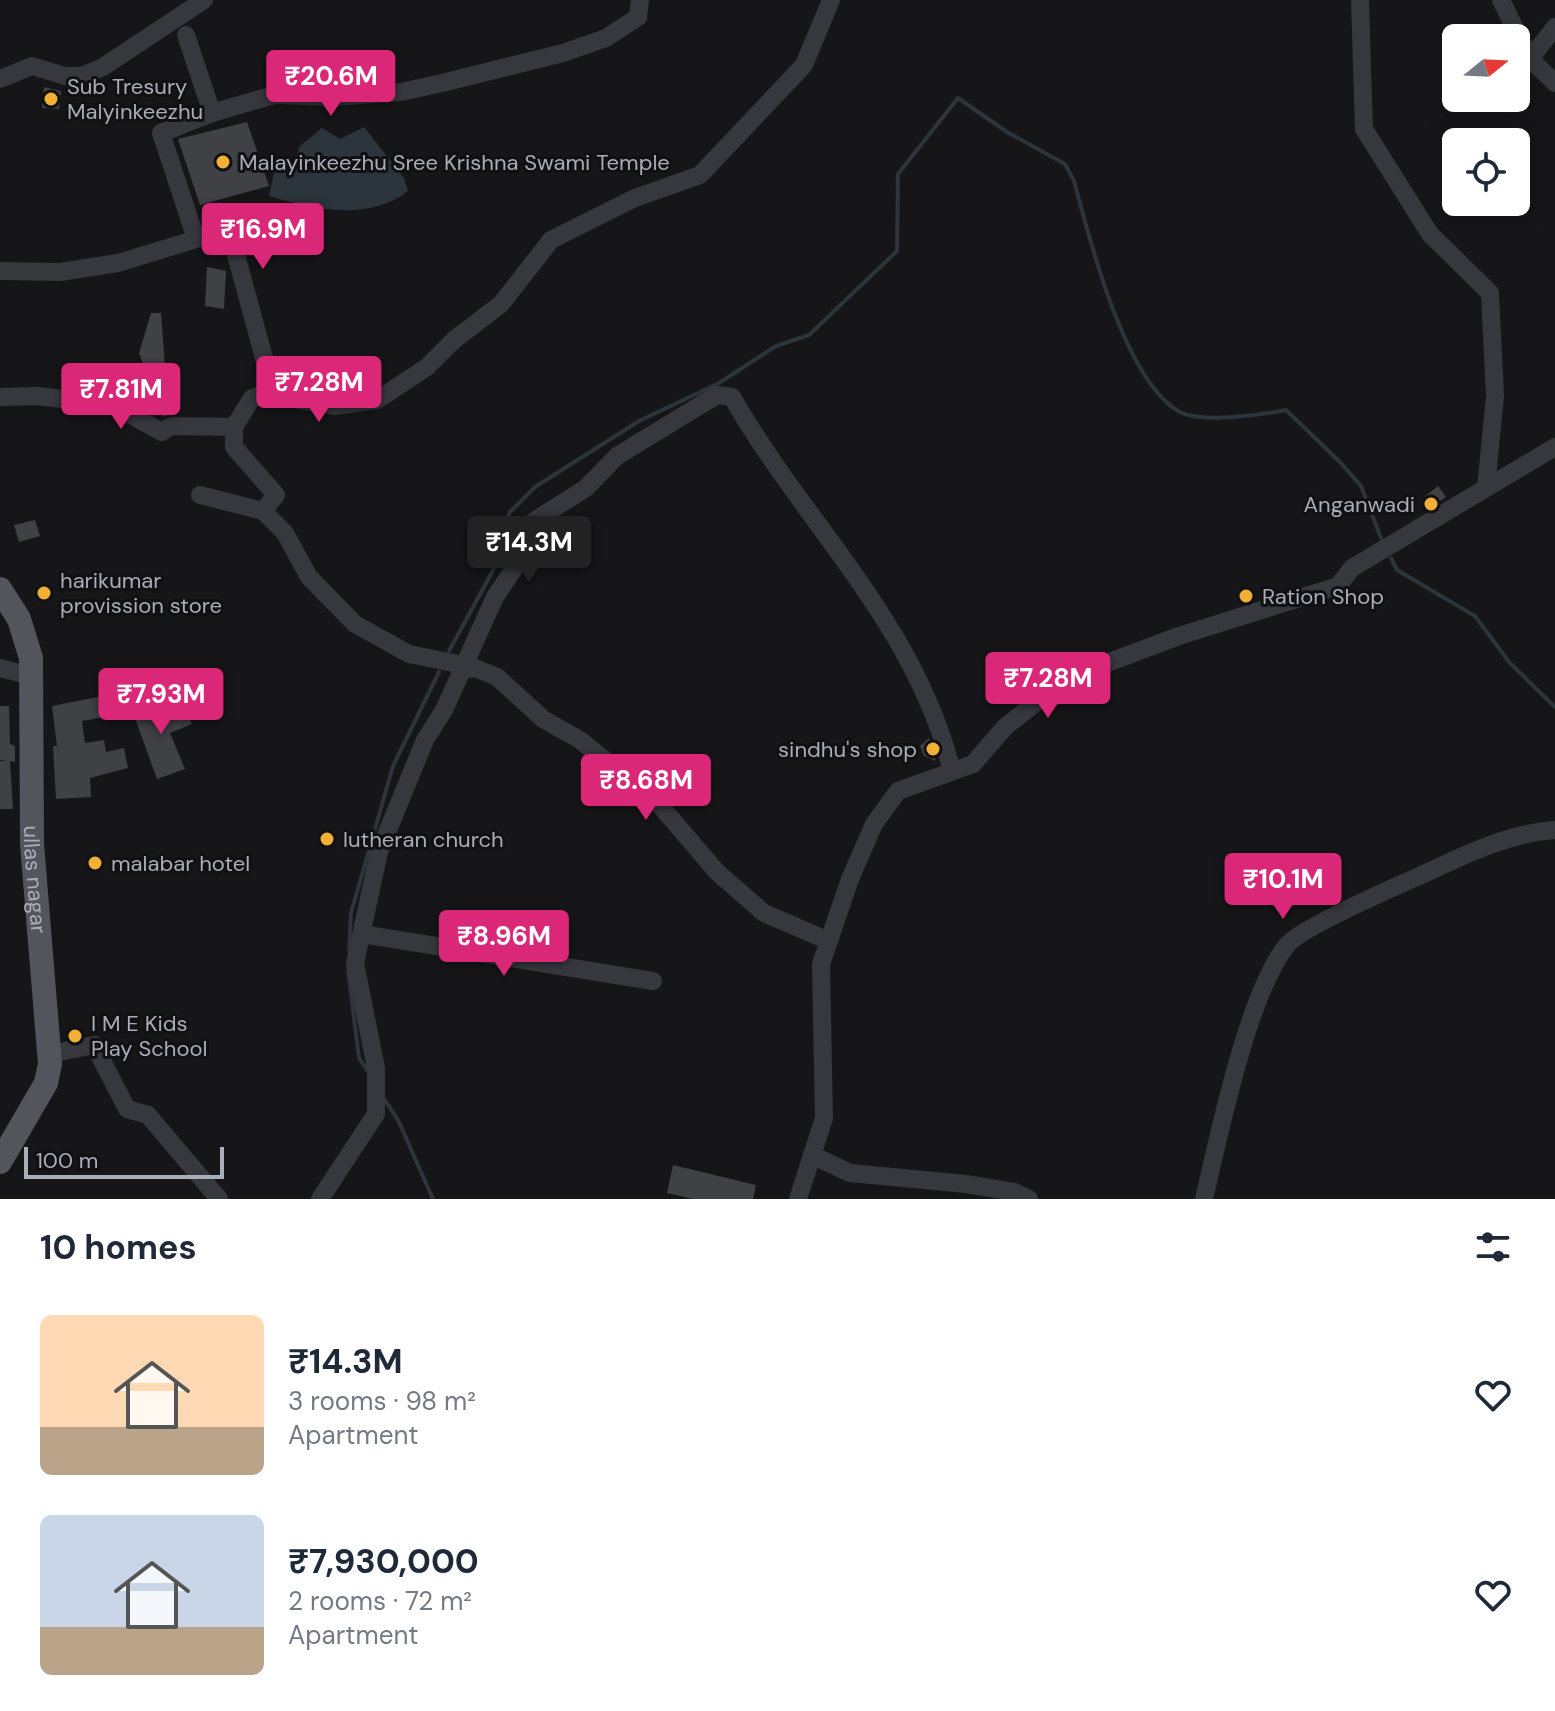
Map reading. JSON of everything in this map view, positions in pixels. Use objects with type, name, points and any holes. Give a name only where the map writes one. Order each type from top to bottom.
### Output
[{"type":"main road","name":"ullas nagar","points":[[0,589],[19,619],[31,658],[32,844],[50,1054],[46,1083],[0,1162]]},
{"type":"street","points":[[0,79],[32,66],[65,76],[82,76],[103,67],[204,0]]},
{"type":"street","points":[[196,239],[161,133],[212,113],[274,95],[335,97],[401,92],[563,53],[606,38],[638,17],[640,0]]},
{"type":"street","points":[[263,511],[276,495],[234,447],[234,427],[252,398],[273,391],[299,400],[334,406],[377,400],[427,367],[454,340],[501,304],[551,240],[635,198],[700,175],[804,65],[831,0]]},
{"type":"street","points":[[1360,0],[1364,129],[1430,234],[1490,293],[1495,396],[1486,488]]},
{"type":"street","points":[[1501,0],[1513,24]]},
{"type":"street","points":[[1555,27],[1530,59],[1555,83]]},
{"type":"street","points":[[186,35],[212,113]]},
{"type":"street","points":[[0,271],[60,272],[118,263],[229,229],[273,391]]},
{"type":"street","points":[[320,1199],[376,1114],[376,1068],[355,963],[366,900],[379,852],[425,740],[466,667],[495,597],[517,564],[534,521],[586,488],[617,456],[717,395],[732,397],[808,513],[849,564],[900,639],[945,742],[952,771]]},
{"type":"street","points":[[0,397],[37,396],[113,405],[162,432],[171,426],[234,427]]},
{"type":"street","points":[[798,1199],[824,1118],[821,964],[850,879],[874,824],[898,791],[973,764],[1005,727],[1067,678],[1179,636],[1338,586],[1352,568],[1555,447]]},
{"type":"street","points":[[200,495],[263,511],[285,533],[309,577],[355,624],[409,654],[497,677],[543,719],[580,740],[658,803],[717,872],[764,913],[829,941]]},
{"type":"street","points":[[0,668],[31,676]]},
{"type":"street","points":[[1204,1199],[1217,1138],[1248,1036],[1270,974],[1288,943],[1308,929],[1385,892],[1513,835],[1555,830]]},
{"type":"street","points":[[362,934],[653,981]]},
{"type":"street","points":[[50,1054],[94,1045],[127,1109],[148,1115],[219,1199]]},
{"type":"street","points":[[812,1155],[850,1173],[966,1184],[1014,1192],[1029,1199]]},
{"type":"shaded area","points":[[364,127],[404,178],[408,191],[392,201],[358,210],[322,208],[269,196],[274,173],[295,160],[300,146],[322,128],[340,139]]},
{"type":"building","name":"Sub Tresury Malyinkeezhu","points":[[44,87],[61,91],[59,109],[42,108]]},
{"type":"building","name":"Malayinkeezhu Sree Krishna Swami Temple","points":[[247,122],[269,186],[200,205],[178,139]]},
{"type":"building","points":[[207,267],[226,271],[224,309],[205,306]]},
{"type":"building","points":[[151,313],[161,313],[165,366],[172,373],[171,414],[163,417],[139,353]]},
{"type":"building","name":"Anganwadi","points":[[1438,486],[1446,497],[1428,509],[1424,497]]},
{"type":"building","points":[[35,520],[40,536],[19,542],[14,525]]},
{"type":"building","points":[[123,692],[127,713],[82,721],[85,743],[104,740],[106,752],[124,748],[128,768],[90,778],[91,797],[56,799],[53,746],[57,746],[52,706]]},
{"type":"building","points":[[156,700],[160,709],[172,704],[177,717],[187,713],[192,724],[170,733],[185,769],[157,779],[132,710]]},
{"type":"building","points":[[0,706],[9,706],[10,744],[15,746],[15,762],[10,761],[13,809],[0,809],[0,761],[7,761],[0,760]]},
{"type":"building","points":[[929,738],[936,761],[924,756],[920,746]]},
{"type":"building","points":[[673,1165],[756,1185],[753,1199],[693,1199],[667,1193]]},
{"type":"waterway","points":[[449,651],[503,552],[509,513],[535,487],[639,421],[719,383],[776,346],[809,335],[897,251],[898,174],[958,98],[1007,132],[1065,164],[1074,181],[1112,306],[1141,370],[1159,394],[1178,411],[1200,417],[1230,417],[1286,410],[1361,486],[1381,538]]},
{"type":"waterway","points":[[1391,558],[1397,570],[1475,616],[1509,662],[1555,707]]},
{"type":"waterway","points":[[349,949],[351,913],[393,766],[439,672]]},
{"type":"waterway","points":[[348,970],[359,1058],[367,1070]]},
{"type":"waterway","points":[[385,1100],[399,1122],[433,1199]]},
{"type":"place","name":"Sub Tresury Malyinkeezhu","points":[[51,99]]},
{"type":"place","name":"Malayinkeezhu Sree Krishna Swami Temple","points":[[223,162]]},
{"type":"place","name":"Anganwadi","points":[[1431,504]]},
{"type":"place","name":"harikumar provission store","points":[[44,593]]},
{"type":"place","name":"Ration Shop","points":[[1246,596]]},
{"type":"place","name":"sindhu's shop","points":[[933,749]]},
{"type":"place","name":"lutheran church","points":[[327,839]]},
{"type":"place","name":"malabar hotel","points":[[95,863]]},
{"type":"place","name":"I M E Kids Play School","points":[[75,1036]]}]
